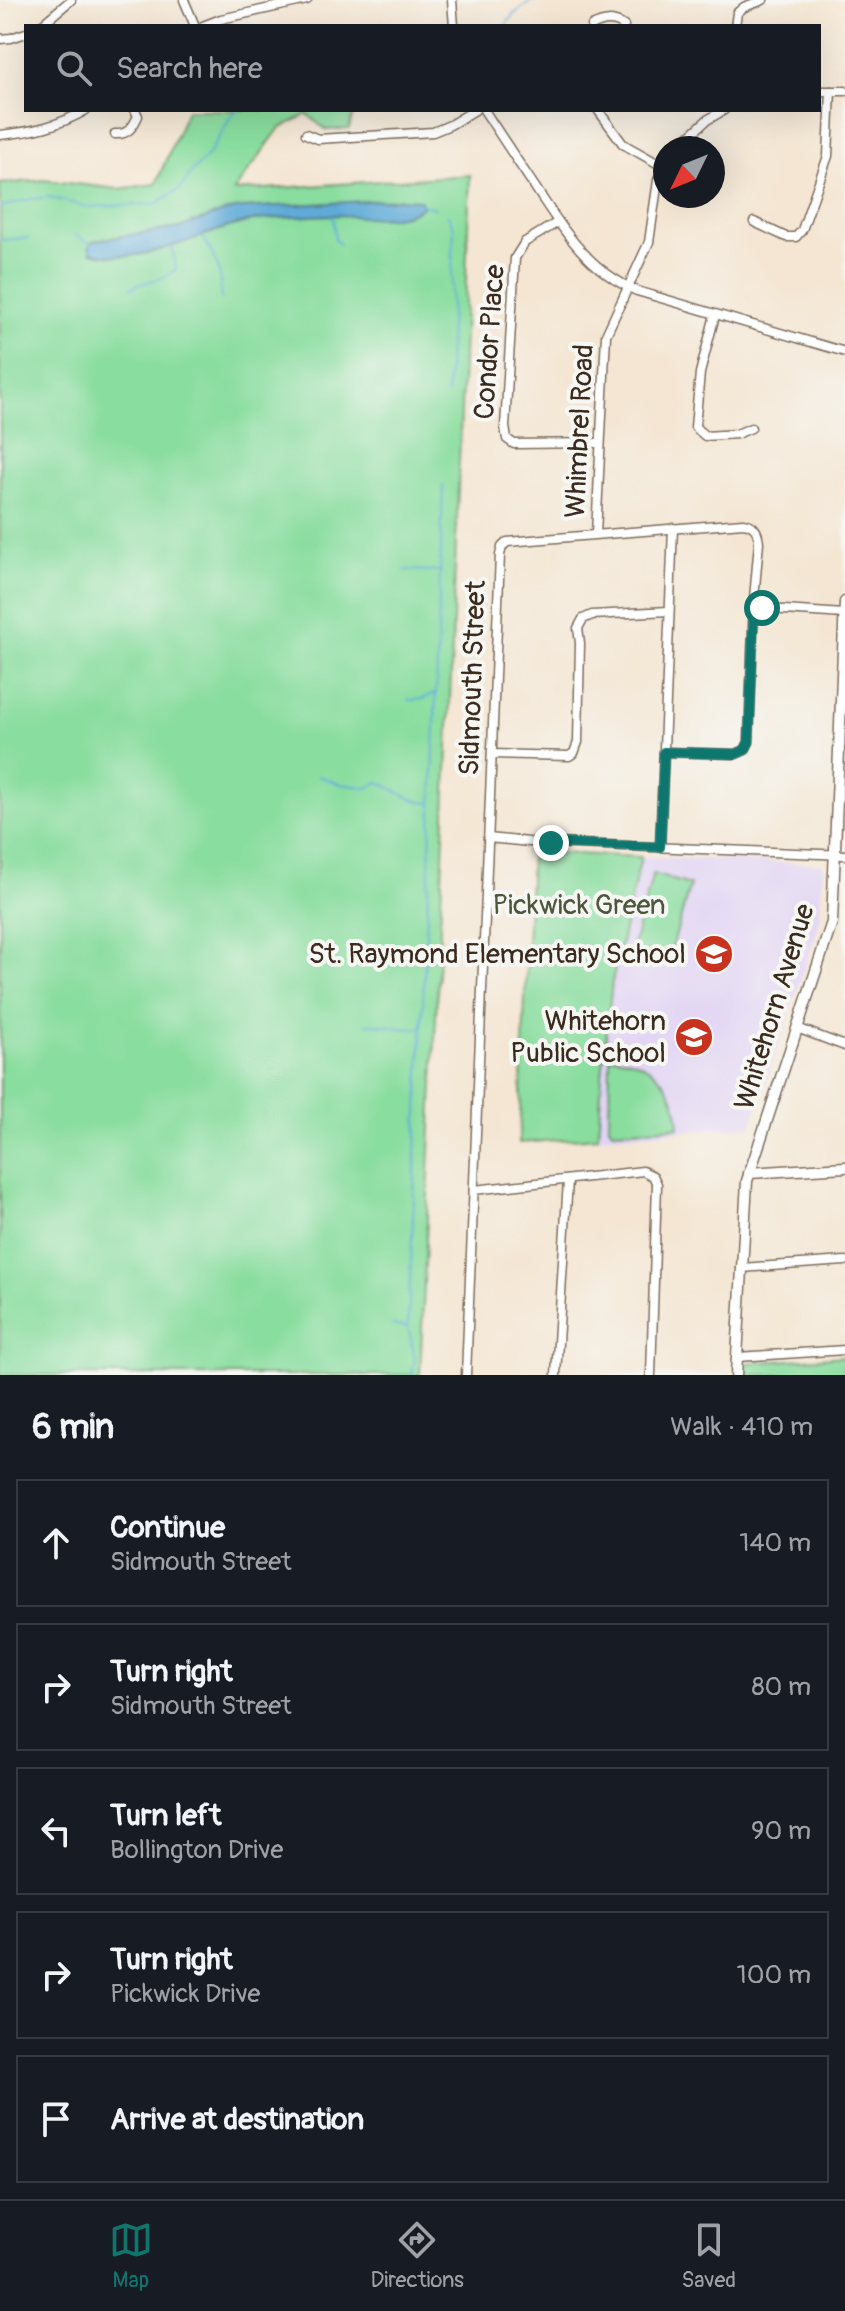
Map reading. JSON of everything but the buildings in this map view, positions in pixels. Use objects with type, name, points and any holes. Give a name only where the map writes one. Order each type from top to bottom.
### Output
[{"type":"street","points":[[42,24],[71,0]]},
{"type":"street","points":[[184,0],[194,24]]},
{"type":"street","points":[[208,24],[276,4],[307,0]]},
{"type":"street","points":[[452,0],[454,24]]},
{"type":"street","points":[[735,24],[737,13],[763,0]]},
{"type":"street","points":[[596,24],[603,21],[621,24]]},
{"type":"street","points":[[0,39],[24,33]]},
{"type":"street","points":[[821,91],[845,91]]},
{"type":"street","points":[[754,222],[786,237],[796,237],[802,230],[828,156],[831,91]]},
{"type":"street","points":[[0,135],[37,130],[70,120],[83,112]]},
{"type":"street","points":[[115,134],[123,135],[129,130],[138,116],[136,112]]},
{"type":"street","points":[[306,134],[318,139],[433,132],[472,112]]},
{"type":"street","points":[[485,112],[558,222],[595,265],[628,287],[845,352]]},
{"type":"street","points":[[599,112],[623,144],[653,159]]},
{"type":"street","points":[[689,136],[721,112]]},
{"type":"street","name":"Whimbrel Road","points":[[596,534],[606,335],[649,242],[654,208]]},
{"type":"street","name":"Condor Place","points":[[558,222],[525,242],[515,258],[505,427],[507,439],[514,444],[599,443]]},
{"type":"street","points":[[715,315],[700,373],[695,427],[705,436],[737,434],[751,428]]},
{"type":"street","name":"Sidmouth Street","points":[[466,1375],[502,547],[507,542],[743,523],[755,528],[759,542],[749,742],[745,750],[736,754],[664,752]]},
{"type":"street","points":[[660,847],[673,528]]},
{"type":"street","name":"Whitehorn Avenue","points":[[736,1375],[749,1173],[832,922],[840,855],[845,602]]},
{"type":"street","points":[[754,608],[845,614]]},
{"type":"street","points":[[492,754],[569,756],[574,753],[578,742],[578,628],[583,619],[592,615],[669,611]]},
{"type":"street","points":[[488,838],[840,855]]},
{"type":"street","points":[[797,1028],[845,1046]]},
{"type":"street","points":[[749,1173],[845,1167]]},
{"type":"street","points":[[474,1190],[643,1171],[653,1176],[657,1184],[651,1375]]},
{"type":"street","points":[[556,1375],[568,1180]]},
{"type":"street","points":[[741,1268],[845,1261]]},
{"type":"street","points":[[737,1357],[845,1350]]},
{"type":"shaded area","points":[[641,857],[823,864],[819,925],[751,1126],[598,1137],[612,982]]},
{"type":"green space","points":[[186,112],[353,112],[349,129],[326,130],[307,114],[279,129],[234,191],[470,175],[420,1375],[0,1375],[0,184],[43,180],[118,189],[156,184]]},
{"type":"green space","name":"Pickwick Green","points":[[531,852],[641,857],[612,982],[598,1137],[519,1143]]},
{"type":"green space","points":[[653,874],[690,885],[668,962],[631,952]]},
{"type":"green space","points":[[610,1057],[638,1063],[659,1077],[673,1099],[679,1127],[613,1131],[609,1127]]},
{"type":"green space","points":[[845,1356],[845,1375],[747,1375],[747,1363]]},
{"type":"water","points":[[420,200],[423,206],[414,212],[392,217],[333,215],[259,220],[133,255],[112,256],[91,252],[89,246],[93,241],[102,239],[179,228],[241,208]]},
{"type":"waterway","points":[[506,24],[533,0]]},
{"type":"waterway","points":[[0,207],[49,197],[86,207],[156,204],[180,189],[209,154],[234,112]]},
{"type":"waterway","points":[[423,205],[435,208]]},
{"type":"waterway","points":[[447,395],[454,228],[448,215]]},
{"type":"waterway","points":[[333,216],[335,240],[340,244]]},
{"type":"waterway","points":[[75,235],[91,244]]},
{"type":"waterway","points":[[203,237],[218,266],[221,299]]},
{"type":"waterway","points":[[0,240],[28,238]]},
{"type":"waterway","points":[[131,288],[166,276],[176,269],[172,248]]},
{"type":"waterway","points":[[412,1375],[415,1359],[408,1325],[432,807],[443,485]]},
{"type":"waterway","points":[[405,570],[440,571]]},
{"type":"waterway","points":[[408,700],[434,694]]},
{"type":"waterway","points":[[318,776],[340,784],[368,788],[378,782],[410,798],[431,803]]},
{"type":"waterway","points":[[367,947],[400,947],[417,951],[424,948]]},
{"type":"waterway","points":[[366,1024],[411,1029],[423,1026]]},
{"type":"waterway","points":[[392,1325],[406,1327]]},
{"type":"place","name":"St. Raymond Elementary School","points":[[714,954]]},
{"type":"place","name":"Whitehorn Public School","points":[[694,1037]]},
{"type":"route","points":[[551,843],[660,847],[664,752],[736,754],[745,750],[749,742],[754,608],[762,608]]}]
